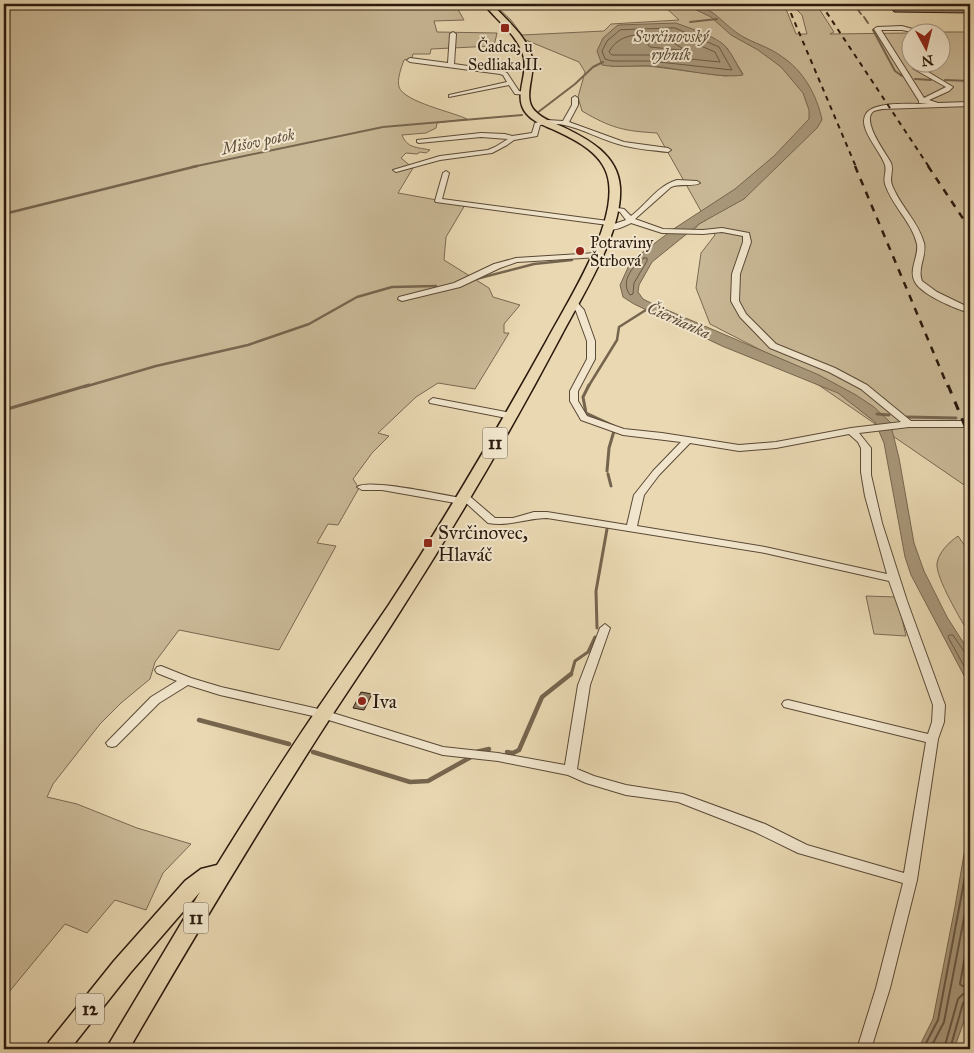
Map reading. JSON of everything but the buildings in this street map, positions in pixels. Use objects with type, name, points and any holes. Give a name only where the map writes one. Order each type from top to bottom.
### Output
[{"type":"main road","name":"11","points":[[117,1049],[224,871],[323,714],[403,596],[462,498],[573,303],[596,255],[607,226],[615,196],[614,180],[606,160],[588,144],[544,122],[533,115],[527,108],[525,102],[530,65],[526,50],[488,4]]},
{"type":"main road","name":"12","points":[[57,1049],[122,967],[192,887],[208,875],[224,871]]},
{"type":"street","points":[[902,28],[877,29],[902,68]]},
{"type":"street","points":[[451,65],[453,34]]},
{"type":"street","points":[[410,60],[501,72],[517,93],[526,94]]},
{"type":"street","points":[[904,72],[922,100],[948,106]]},
{"type":"street","points":[[906,107],[920,103],[922,100],[950,87],[921,72]]},
{"type":"street","points":[[452,96],[510,83]]},
{"type":"street","points":[[565,123],[575,104],[574,98]]},
{"type":"street","points":[[970,104],[881,107],[870,110],[867,114],[867,124],[889,167],[887,180],[920,244],[918,282],[926,289],[970,311]]},
{"type":"street","points":[[419,141],[496,135],[512,138],[535,135],[537,124],[544,122],[565,123],[615,142],[668,150]]},
{"type":"street","points":[[396,170],[446,157],[492,151],[512,138]]},
{"type":"street","points":[[446,173],[438,201],[616,228],[648,207],[657,196],[677,182],[697,183]]},
{"type":"street","points":[[612,208],[622,210],[630,220],[662,231],[703,232],[722,230],[746,235],[747,242],[736,274],[734,301],[743,316],[773,346],[832,370],[864,387],[909,424]]},
{"type":"street","points":[[402,299],[457,285],[497,266],[516,260],[596,255]]},
{"type":"street","points":[[573,303],[580,310],[591,341],[591,359],[574,391],[574,401],[584,418],[623,432],[739,448],[776,445],[854,430],[909,424],[970,424]]},
{"type":"street","points":[[970,319],[970,327]]},
{"type":"street","points":[[433,401],[510,416]]},
{"type":"street","points":[[854,430],[868,450],[869,457],[866,471],[870,494],[894,579],[938,705],[938,722],[932,739],[910,880],[884,988],[864,1049]]},
{"type":"street","points":[[631,529],[638,495],[688,440]]},
{"type":"street","points":[[362,486],[462,498],[492,521],[513,521],[534,515],[547,515],[745,547],[847,566],[894,579]]},
{"type":"street","points":[[570,771],[584,685],[605,628]]},
{"type":"street","points":[[160,670],[220,691],[323,714],[443,751],[498,756],[570,771],[590,780],[626,790],[679,797],[760,828],[803,849],[910,880]]},
{"type":"street","points":[[112,743],[155,700],[187,681]]},
{"type":"street","points":[[788,704],[932,739]]},
{"type":"shaded area","points":[[4,4],[494,4],[511,20],[522,35],[604,31],[611,24],[679,20],[662,4],[784,4],[796,34],[807,34],[802,15],[795,8],[795,4],[816,4],[834,32],[830,34],[902,33],[902,72],[952,72],[952,32],[970,32],[970,489],[788,364],[710,324],[696,288],[701,253],[715,235],[712,230],[693,231],[706,220],[657,133],[618,128],[582,111],[578,97],[585,72],[579,62],[521,38],[484,6],[456,6],[464,20],[434,21],[437,32],[497,33],[494,46],[431,49],[430,54],[413,54],[412,58],[404,60],[399,81],[399,87],[403,92],[419,102],[467,119],[437,123],[436,128],[426,133],[402,135],[409,145],[430,150],[426,153],[406,153],[401,158],[413,168],[398,193],[465,205],[446,237],[444,260],[489,288],[493,297],[520,305],[504,324],[504,333],[509,333],[475,389],[438,383],[416,397],[378,433],[389,436],[372,453],[353,479],[359,488],[338,525],[328,524],[317,543],[336,546],[279,650],[179,630],[155,662],[150,679],[121,703],[100,724],[53,784],[47,797],[77,804],[137,828],[191,844],[163,873],[146,910],[115,900],[87,933],[65,924],[4,998]],"holes":[[[727,48],[743,74],[725,76],[649,66],[611,66]]]},
{"type":"shaded area","points":[[958,536],[970,553],[970,635],[940,578],[937,563],[942,551]]},
{"type":"shaded area","points":[[866,596],[897,597],[906,636],[874,634]]},
{"type":"water","name":"Čierňanka","points":[[684,4],[708,10],[740,35],[771,50],[789,62],[796,68],[813,92],[822,120],[817,128],[744,199],[699,224],[652,262],[639,285],[638,292],[643,299],[653,304],[819,375],[856,395],[874,407],[890,422],[899,458],[914,543],[924,571],[947,617],[970,653],[970,687],[911,575],[905,557],[884,443],[875,422],[838,393],[722,346],[623,297],[620,285],[631,261],[675,228],[735,189],[774,156],[809,119],[809,110],[803,93],[781,67],[758,50],[731,35],[711,17]]},
{"type":"water","name":"Svrčinovský rybník","points":[[676,23],[703,33],[722,43],[731,53],[743,75],[723,76],[652,66],[602,65],[597,51],[603,38],[618,25]]},
{"type":"water","points":[[970,819],[970,984],[967,1013],[954,1049],[918,1049],[933,1019]]},
{"type":"waterway","points":[[854,4],[861,14]]},
{"type":"waterway","points":[[864,17],[868,23]]},
{"type":"waterway","name":"Mišov potok","points":[[690,22],[717,19]]},
{"type":"waterway","points":[[873,30],[895,71],[902,76]]},
{"type":"waterway","name":"Mišov potok","points":[[537,113],[575,84],[593,67],[603,62]]},
{"type":"waterway","points":[[915,79],[931,80]]},
{"type":"waterway","points":[[945,80],[970,81]]},
{"type":"waterway","name":"Mišov potok","points":[[192,167],[383,127],[522,115]]},
{"type":"waterway","name":"Mišov potok","points":[[4,214],[197,166]]},
{"type":"waterway","points":[[476,279],[534,264],[572,260]]},
{"type":"waterway","points":[[609,261],[633,262]]},
{"type":"waterway","points":[[84,387],[156,366],[248,345],[309,324],[357,297],[392,287],[436,286]]},
{"type":"waterway","name":"Čierňanka","points":[[588,387],[617,340],[619,327],[649,308]]},
{"type":"waterway","points":[[4,410],[89,385]]},
{"type":"waterway","points":[[588,387],[583,397],[586,413],[614,426]]},
{"type":"waterway","points":[[877,414],[889,415]]},
{"type":"waterway","points":[[907,417],[956,418]]},
{"type":"waterway","points":[[607,471],[609,448],[614,431]]},
{"type":"waterway","points":[[608,474],[611,486]]},
{"type":"waterway","points":[[597,628],[596,591],[607,529]]},
{"type":"waterway","points":[[571,675],[575,661],[588,652],[595,637]]},
{"type":"waterway","points":[[507,752],[513,753],[519,750],[542,697],[571,674]]},
{"type":"waterway","points":[[199,720],[289,744]]},
{"type":"waterway","points":[[476,752],[489,749]]},
{"type":"waterway","points":[[313,752],[410,782],[428,781],[471,757]]},
{"type":"railway","points":[[787,4],[856,167]]},
{"type":"railway","points":[[821,4],[929,167]]},
{"type":"railway","points":[[855,166],[948,387]]},
{"type":"railway","points":[[928,166],[970,229]]},
{"type":"railway","points":[[948,385],[970,438]]},
{"type":"place","name":"Čadca, u Sedliaka II.","points":[[505,28]]},
{"type":"place","name":"Potraviny Štrbová","points":[[580,251]]},
{"type":"place","name":"Svrčinovec, Hlaváč","points":[[428,543]]},
{"type":"place","name":"Iva","points":[[362,701]]}]
